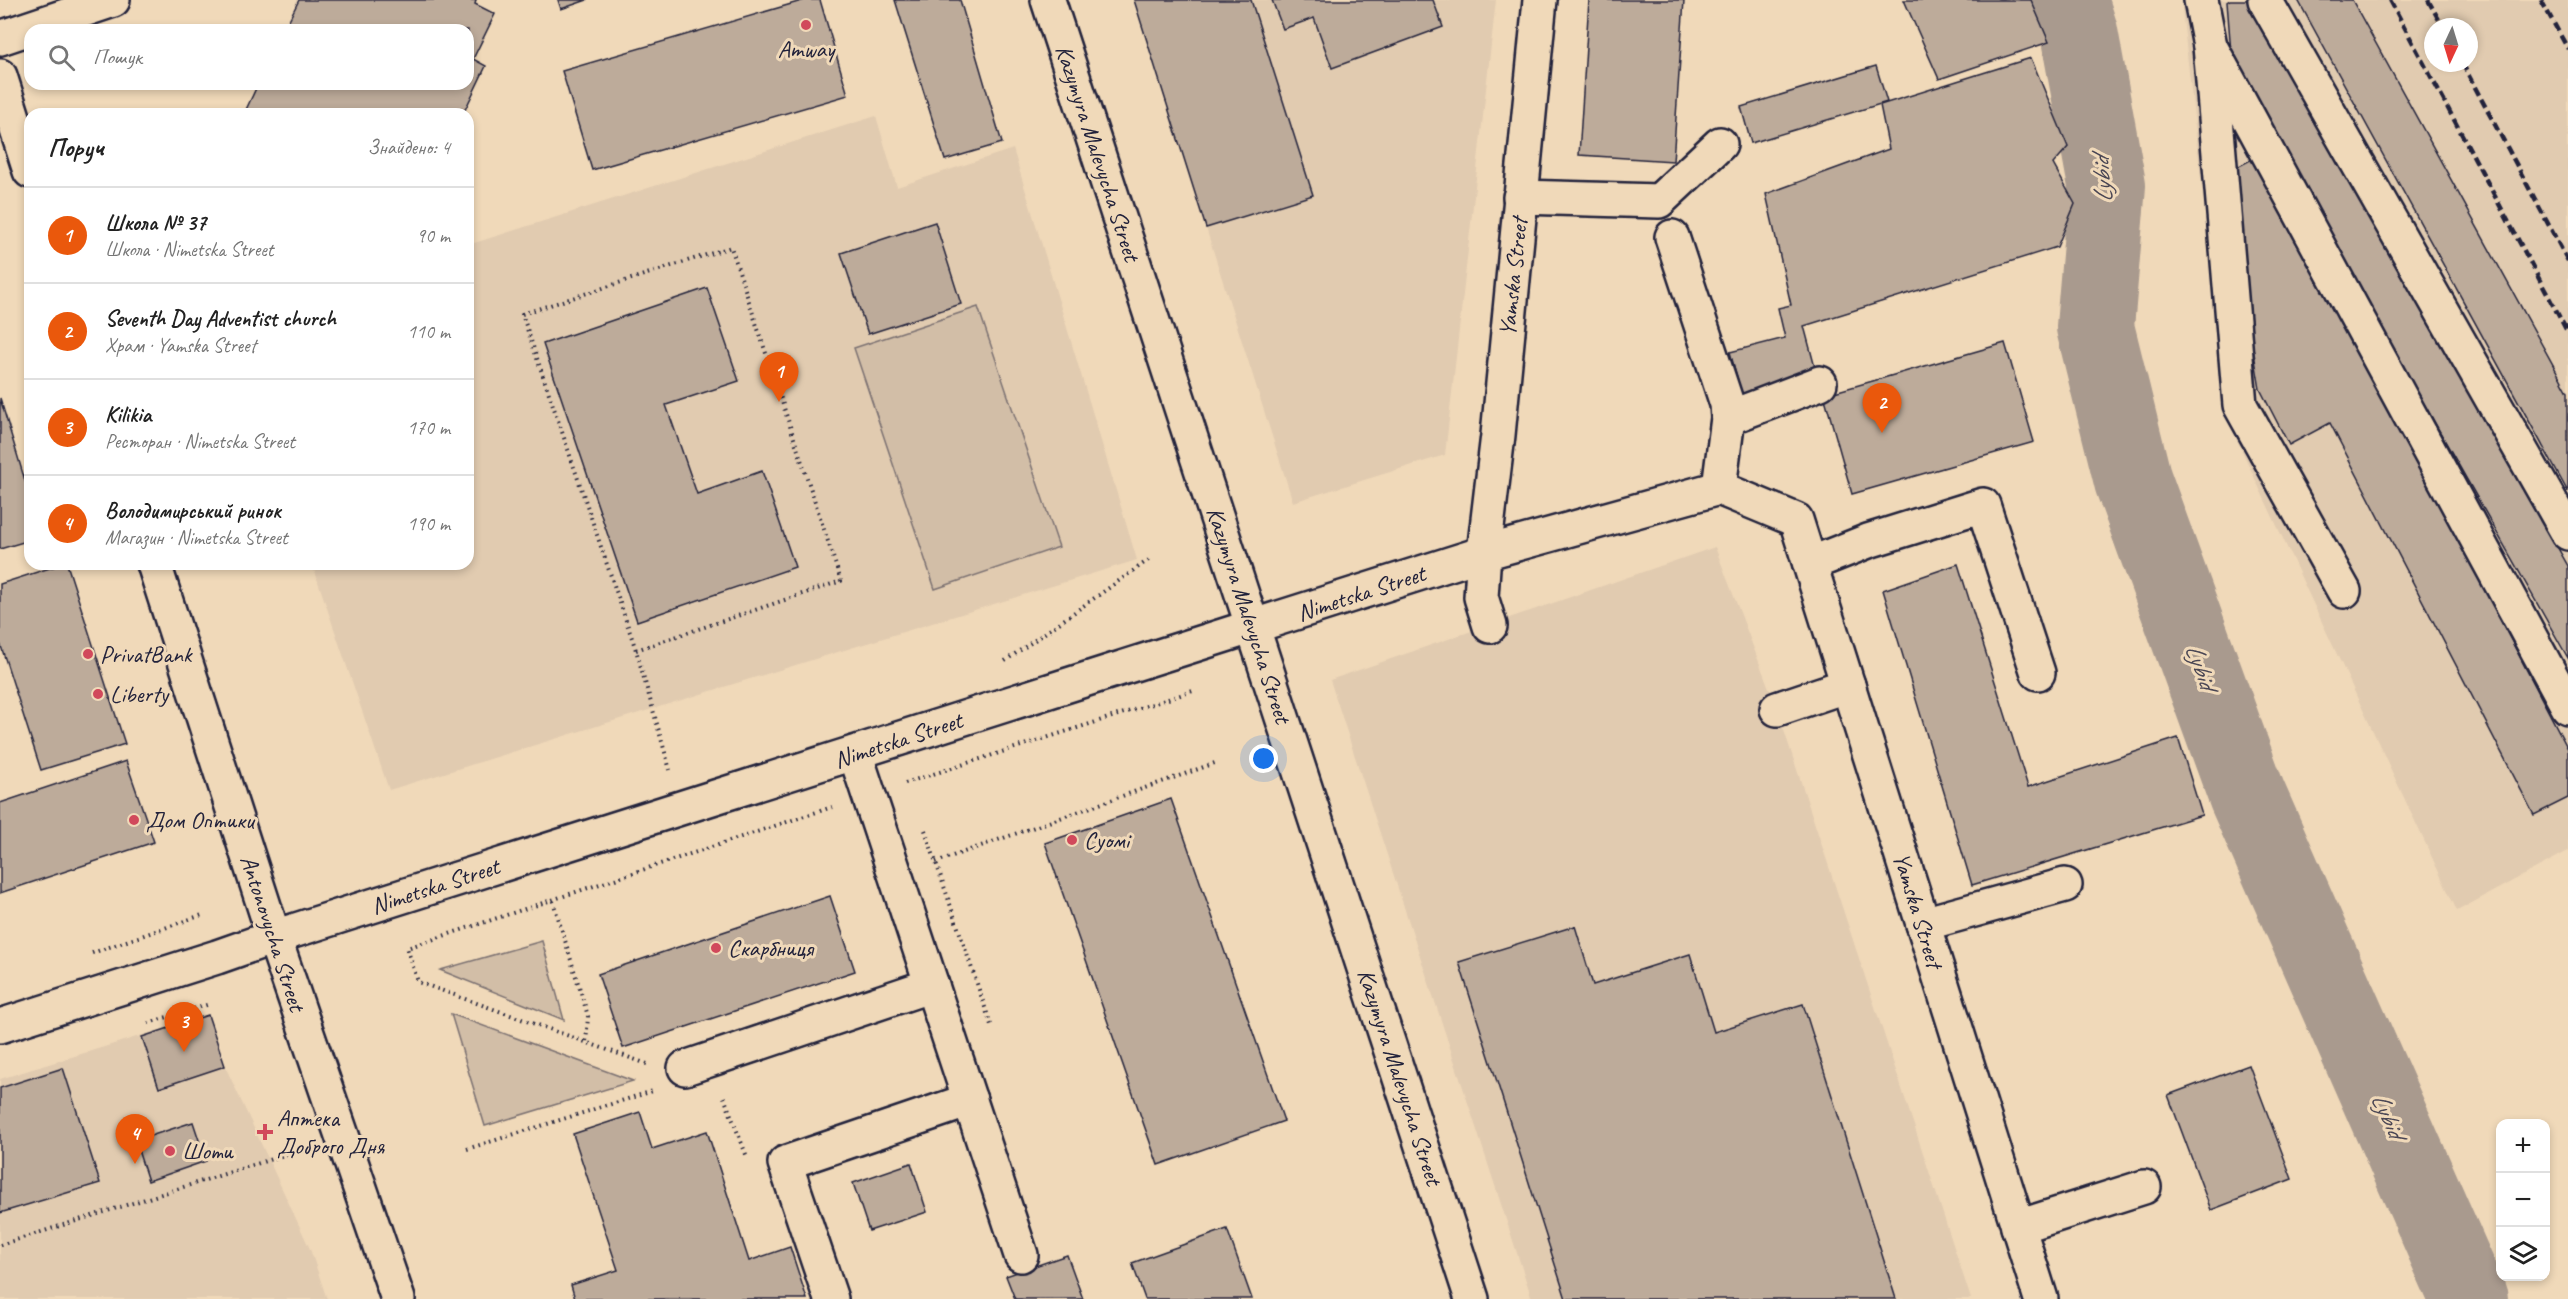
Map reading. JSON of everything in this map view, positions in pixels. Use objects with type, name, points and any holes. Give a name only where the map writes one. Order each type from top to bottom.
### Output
[{"type":"street","points":[[43,24],[113,0]]},
{"type":"street","name":"Kazymyra Malevycha Street","points":[[1048,0],[1472,1299]]},
{"type":"street","name":"Yamska Street","points":[[1490,626],[1481,597],[1484,553],[1540,0]]},
{"type":"street","points":[[2200,0],[2210,46],[2240,405],[2344,591]]},
{"type":"street","points":[[2265,0],[2568,533]]},
{"type":"street","points":[[0,39],[24,31]]},
{"type":"street","points":[[2210,46],[2568,707]]},
{"type":"street","points":[[0,76],[24,152]]},
{"type":"street","points":[[1520,196],[1659,201],[1720,144]]},
{"type":"street","points":[[1672,237],[1727,404],[1728,418],[1719,488]]},
{"type":"street","points":[[1728,418],[1820,383]]},
{"type":"street","name":"Nimetska Street","points":[[0,1026],[1484,553],[1719,488]]},
{"type":"street","name":"Yamska Street","points":[[1719,488],[1796,520],[2041,1299]]},
{"type":"street","points":[[1810,564],[1868,541],[1983,506],[2038,673]]},
{"type":"street","name":"Antonovycha Street","points":[[156,570],[274,937],[398,1299]]},
{"type":"street","points":[[1777,709],[1848,685]]},
{"type":"street","points":[[855,753],[1022,1255]]},
{"type":"street","points":[[1923,924],[2065,885]]},
{"type":"street","points":[[685,1068],[932,985]]},
{"type":"street","points":[[831,1299],[785,1163],[970,1100]]},
{"type":"street","points":[[2018,1227],[2144,1187]]},
{"type":"path","points":[[636,650],[841,581],[731,247],[522,314],[636,650],[681,808]]},
{"type":"path","points":[[1005,661],[1150,559]]},
{"type":"path","points":[[648,1065],[418,982],[407,948],[869,795],[1193,691]]},
{"type":"path","points":[[936,862],[1218,762]]},
{"type":"path","points":[[909,782],[912,792]]},
{"type":"path","points":[[922,822],[992,1028]]},
{"type":"path","points":[[553,901],[588,1016],[586,1043]]},
{"type":"path","points":[[90,953],[202,915]]},
{"type":"path","points":[[467,1149],[655,1090]]},
{"type":"path","points":[[722,1090],[753,1174],[785,1163]]},
{"type":"path","points":[[0,1245],[294,1152]]},
{"type":"shaded area","points":[[1251,0],[1496,0],[1445,455],[1293,502],[1206,228],[1313,195]]},
{"type":"shaded area","points":[[2181,0],[2568,0],[2568,851],[2457,911],[2228,421]]},
{"type":"shaded area","points":[[876,116],[897,187],[1013,149],[1137,560],[389,790],[314,570],[474,570],[474,243]]},
{"type":"shaded area","points":[[978,307],[1059,547],[935,589],[854,348]]},
{"type":"shaded area","points":[[1715,547],[1777,709],[1971,1299],[1532,1299],[1330,680]]},
{"type":"shaded area","points":[[542,941],[564,1020],[440,970]]},
{"type":"shaded area","points":[[451,1014],[633,1081],[485,1126]]},
{"type":"shaded area","points":[[208,1015],[225,1066],[310,1249],[327,1299],[0,1299],[0,1079]]},
{"type":"building","points":[[299,0],[476,0],[475,4],[495,14],[474,57],[474,24],[287,24]]},
{"type":"building","points":[[558,0],[587,0],[561,9]]},
{"type":"building","points":[[805,0],[820,0],[848,95],[592,170],[562,71]]},
{"type":"building","points":[[895,0],[960,0],[1002,143],[945,160]]},
{"type":"building","points":[[1134,0],[1251,0],[1313,195],[1206,228]]},
{"type":"building","points":[[1272,0],[1433,0],[1443,27],[1332,68],[1314,18],[1283,29]]},
{"type":"building","points":[[1589,0],[1684,0],[1673,161],[1579,155]]},
{"type":"building","points":[[1904,0],[2031,0],[2049,42],[1939,79]]},
{"type":"building","points":[[2248,0],[2568,566],[2568,658],[2232,65],[2227,2]]},
{"type":"building","points":[[2298,0],[2352,0],[2568,392],[2568,492]]},
{"type":"building","points":[[2031,58],[2068,147],[2053,164],[2075,204],[2057,247],[1804,326],[1817,375],[1743,399],[1730,352],[1785,338],[1778,308],[1791,305],[1766,194],[1889,149],[1880,105]]},
{"type":"building","points":[[474,60],[486,66],[466,108],[247,108],[255,90],[474,90]]},
{"type":"building","points":[[1876,66],[1887,102],[1751,143],[1741,107]]},
{"type":"building","points":[[2258,156],[2568,749],[2568,798],[2534,815],[2330,423],[2289,445],[2260,389],[2224,174]]},
{"type":"building","points":[[935,222],[961,304],[868,334],[841,253]]},
{"type":"building","points":[[707,288],[739,381],[666,405],[697,494],[762,471],[795,567],[637,621],[543,344]]},
{"type":"building","points":[[2005,343],[2034,442],[1852,494],[1824,395]]},
{"type":"building","points":[[0,398],[24,477],[24,542],[0,549]]},
{"type":"building","points":[[1958,564],[2028,787],[2178,738],[2202,815],[1972,885],[1883,590]]},
{"type":"building","points":[[43,570],[69,570],[125,744],[41,770],[0,643],[0,584]]},
{"type":"building","points":[[126,761],[154,842],[0,893],[0,803]]},
{"type":"building","points":[[1171,799],[1284,1121],[1158,1165],[1045,843]]},
{"type":"building","points":[[830,896],[855,971],[623,1048],[598,974]]},
{"type":"building","points":[[1575,926],[1593,985],[1690,954],[1714,1032],[1803,1004],[1896,1299],[1566,1299],[1459,962]]},
{"type":"building","points":[[208,1015],[225,1066],[159,1088],[142,1037]]},
{"type":"building","points":[[2249,1065],[2292,1179],[2211,1210],[2168,1095]]},
{"type":"building","points":[[63,1068],[100,1183],[0,1213],[0,1088]]},
{"type":"building","points":[[640,1112],[652,1149],[707,1131],[749,1261],[790,1247],[807,1299],[575,1299],[571,1285],[618,1270],[573,1134]]},
{"type":"building","name":"Шоти","points":[[193,1122],[206,1161],[148,1181],[135,1141]]},
{"type":"building","points":[[911,1163],[927,1212],[869,1231],[853,1183]]},
{"type":"building","points":[[1227,1229],[1252,1299],[1145,1299],[1132,1263]]},
{"type":"building","points":[[1067,1255],[1083,1299],[1015,1299],[1006,1276]]},
{"type":"waterway","name":"Lybid","points":[[2069,0],[2079,32],[2107,185],[2095,327],[2133,481],[2247,795],[2469,1299]]},
{"type":"railway","points":[[2390,0],[2568,333]]},
{"type":"railway","points":[[2428,0],[2438,18]]},
{"type":"railway","points":[[2541,0],[2568,49]]},
{"type":"railway","points":[[2467,72],[2568,261]]},
{"type":"place","name":"Amway","points":[[806,25]]},
{"type":"place","name":"Школа № 37","points":[[779,402]]},
{"type":"place","name":"Seventh Day Adventist church","points":[[1882,433]]},
{"type":"place","name":"PrivatBank","points":[[88,654]]},
{"type":"place","name":"Liberty","points":[[98,694]]},
{"type":"place","name":"Дом Оптики","points":[[134,820]]},
{"type":"place","name":"Суомі","points":[[1072,840]]},
{"type":"place","name":"Скарбниця","points":[[716,948]]},
{"type":"place","name":"Kilikia","points":[[184,1052]]},
{"type":"place","name":"Аптека Доброго Дня","points":[[265,1132]]},
{"type":"place","name":"Шоти","points":[[170,1151]]},
{"type":"place","name":"Володимирський ринок","points":[[135,1164]]}]
